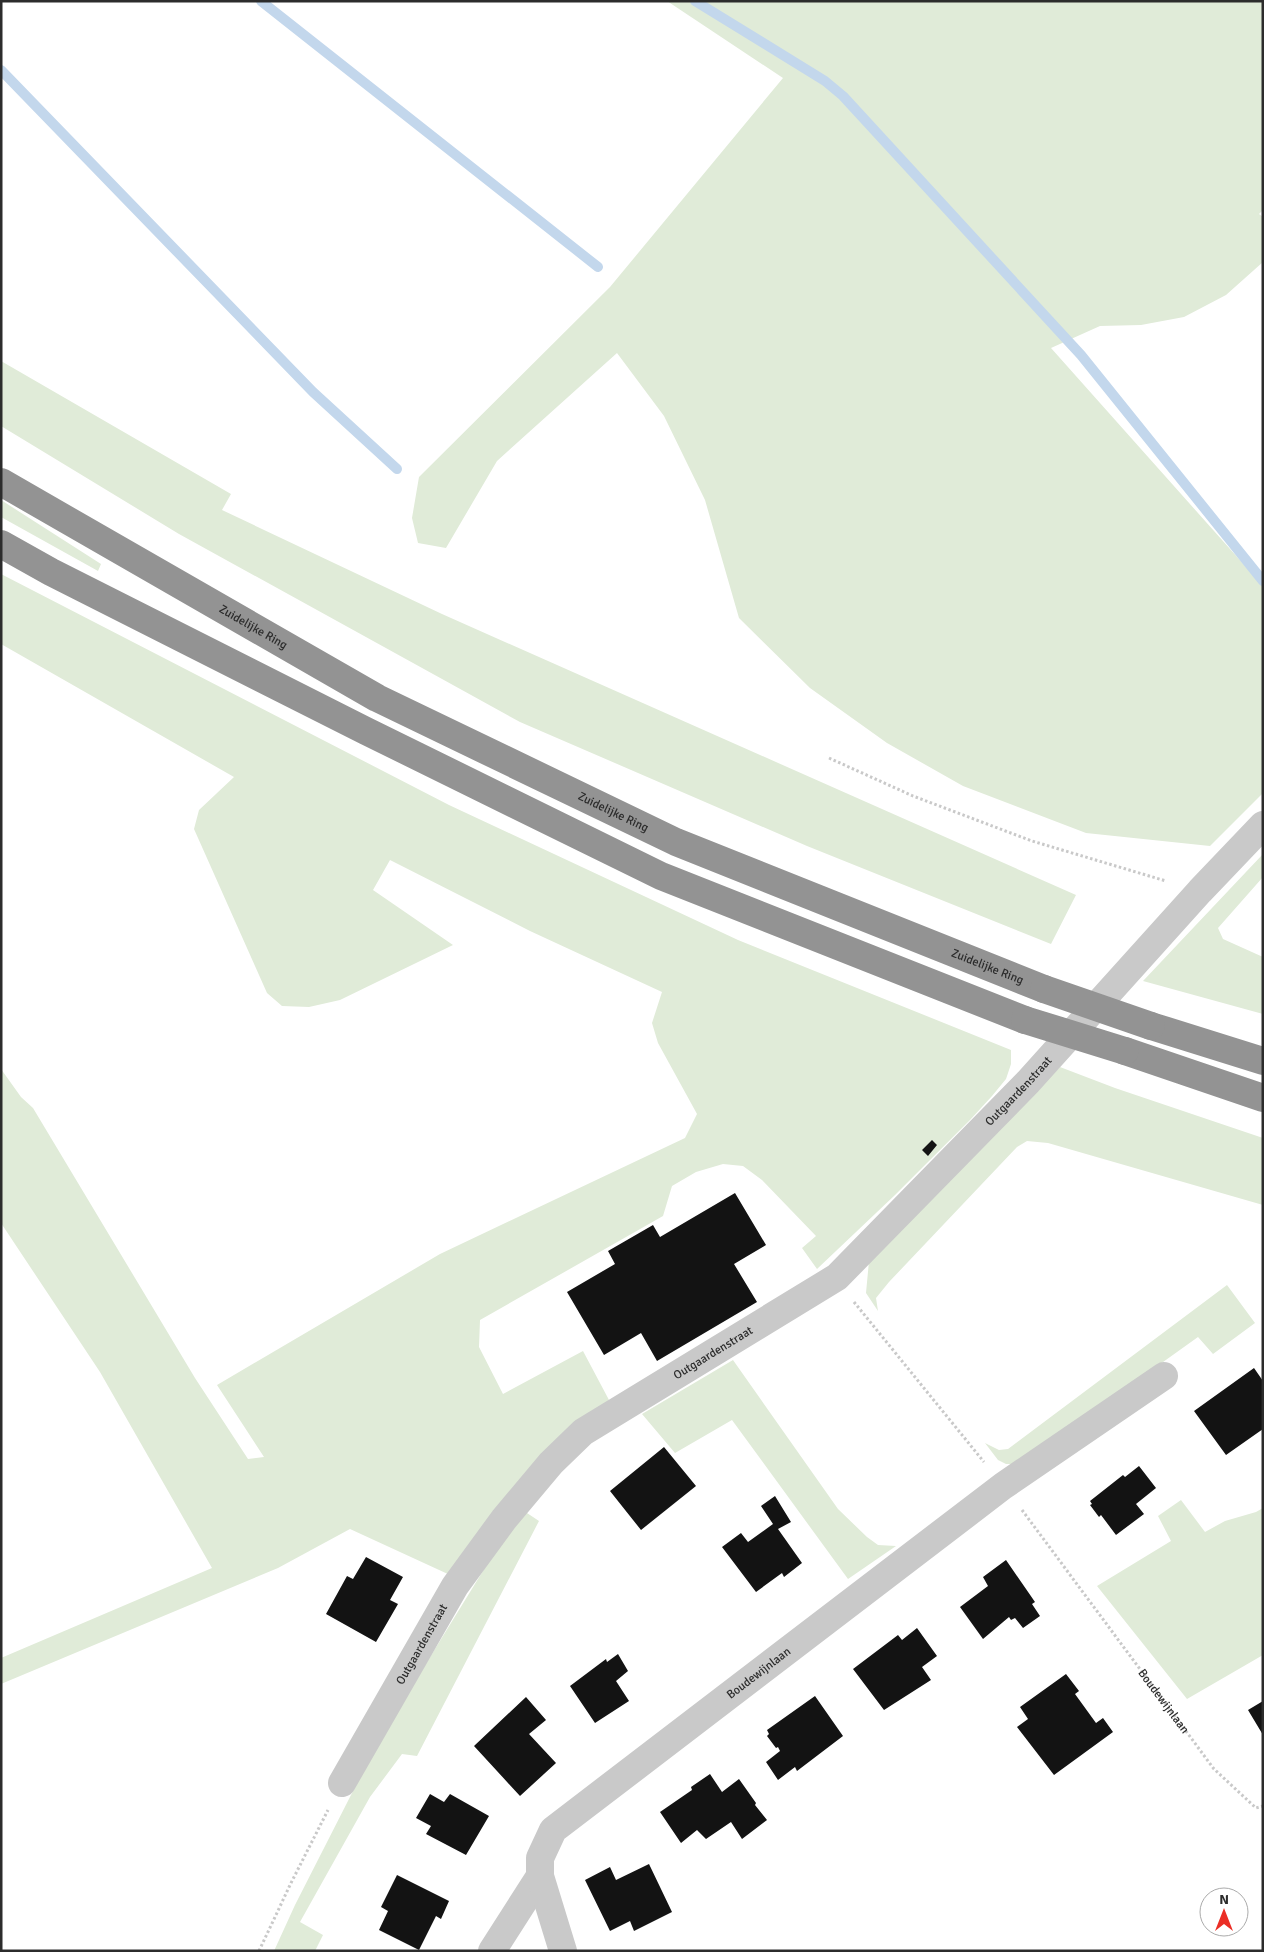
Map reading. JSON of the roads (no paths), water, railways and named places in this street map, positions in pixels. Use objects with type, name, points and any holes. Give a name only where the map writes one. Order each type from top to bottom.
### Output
[{"type":"highway","name":"Zuidelijke Ring","points":[[1,482],[378,698],[676,842],[1044,989],[1151,1026],[1263,1061]]},
{"type":"highway","points":[[1,544],[51,572],[366,731],[661,876],[1025,1020],[1125,1051],[1263,1098]]},
{"type":"street","name":"Outgaardenstraat","points":[[342,1783],[455,1586],[504,1519],[551,1463],[583,1432],[837,1277],[1028,1082],[1200,891],[1263,825]]},
{"type":"street","name":"Boudewijnlaan","points":[[563,1951],[540,1876],[540,1858],[553,1830],[1003,1486],[1164,1376]]},
{"type":"street","name":"Boudewijnlaan","points":[[492,1951],[540,1876]]},
{"type":"waterway","points":[[261,1],[598,267]]},
{"type":"waterway","points":[[695,1],[825,81],[843,96],[1081,355],[1263,581]]},
{"type":"waterway","points":[[1,70],[313,392],[397,469]]}]
